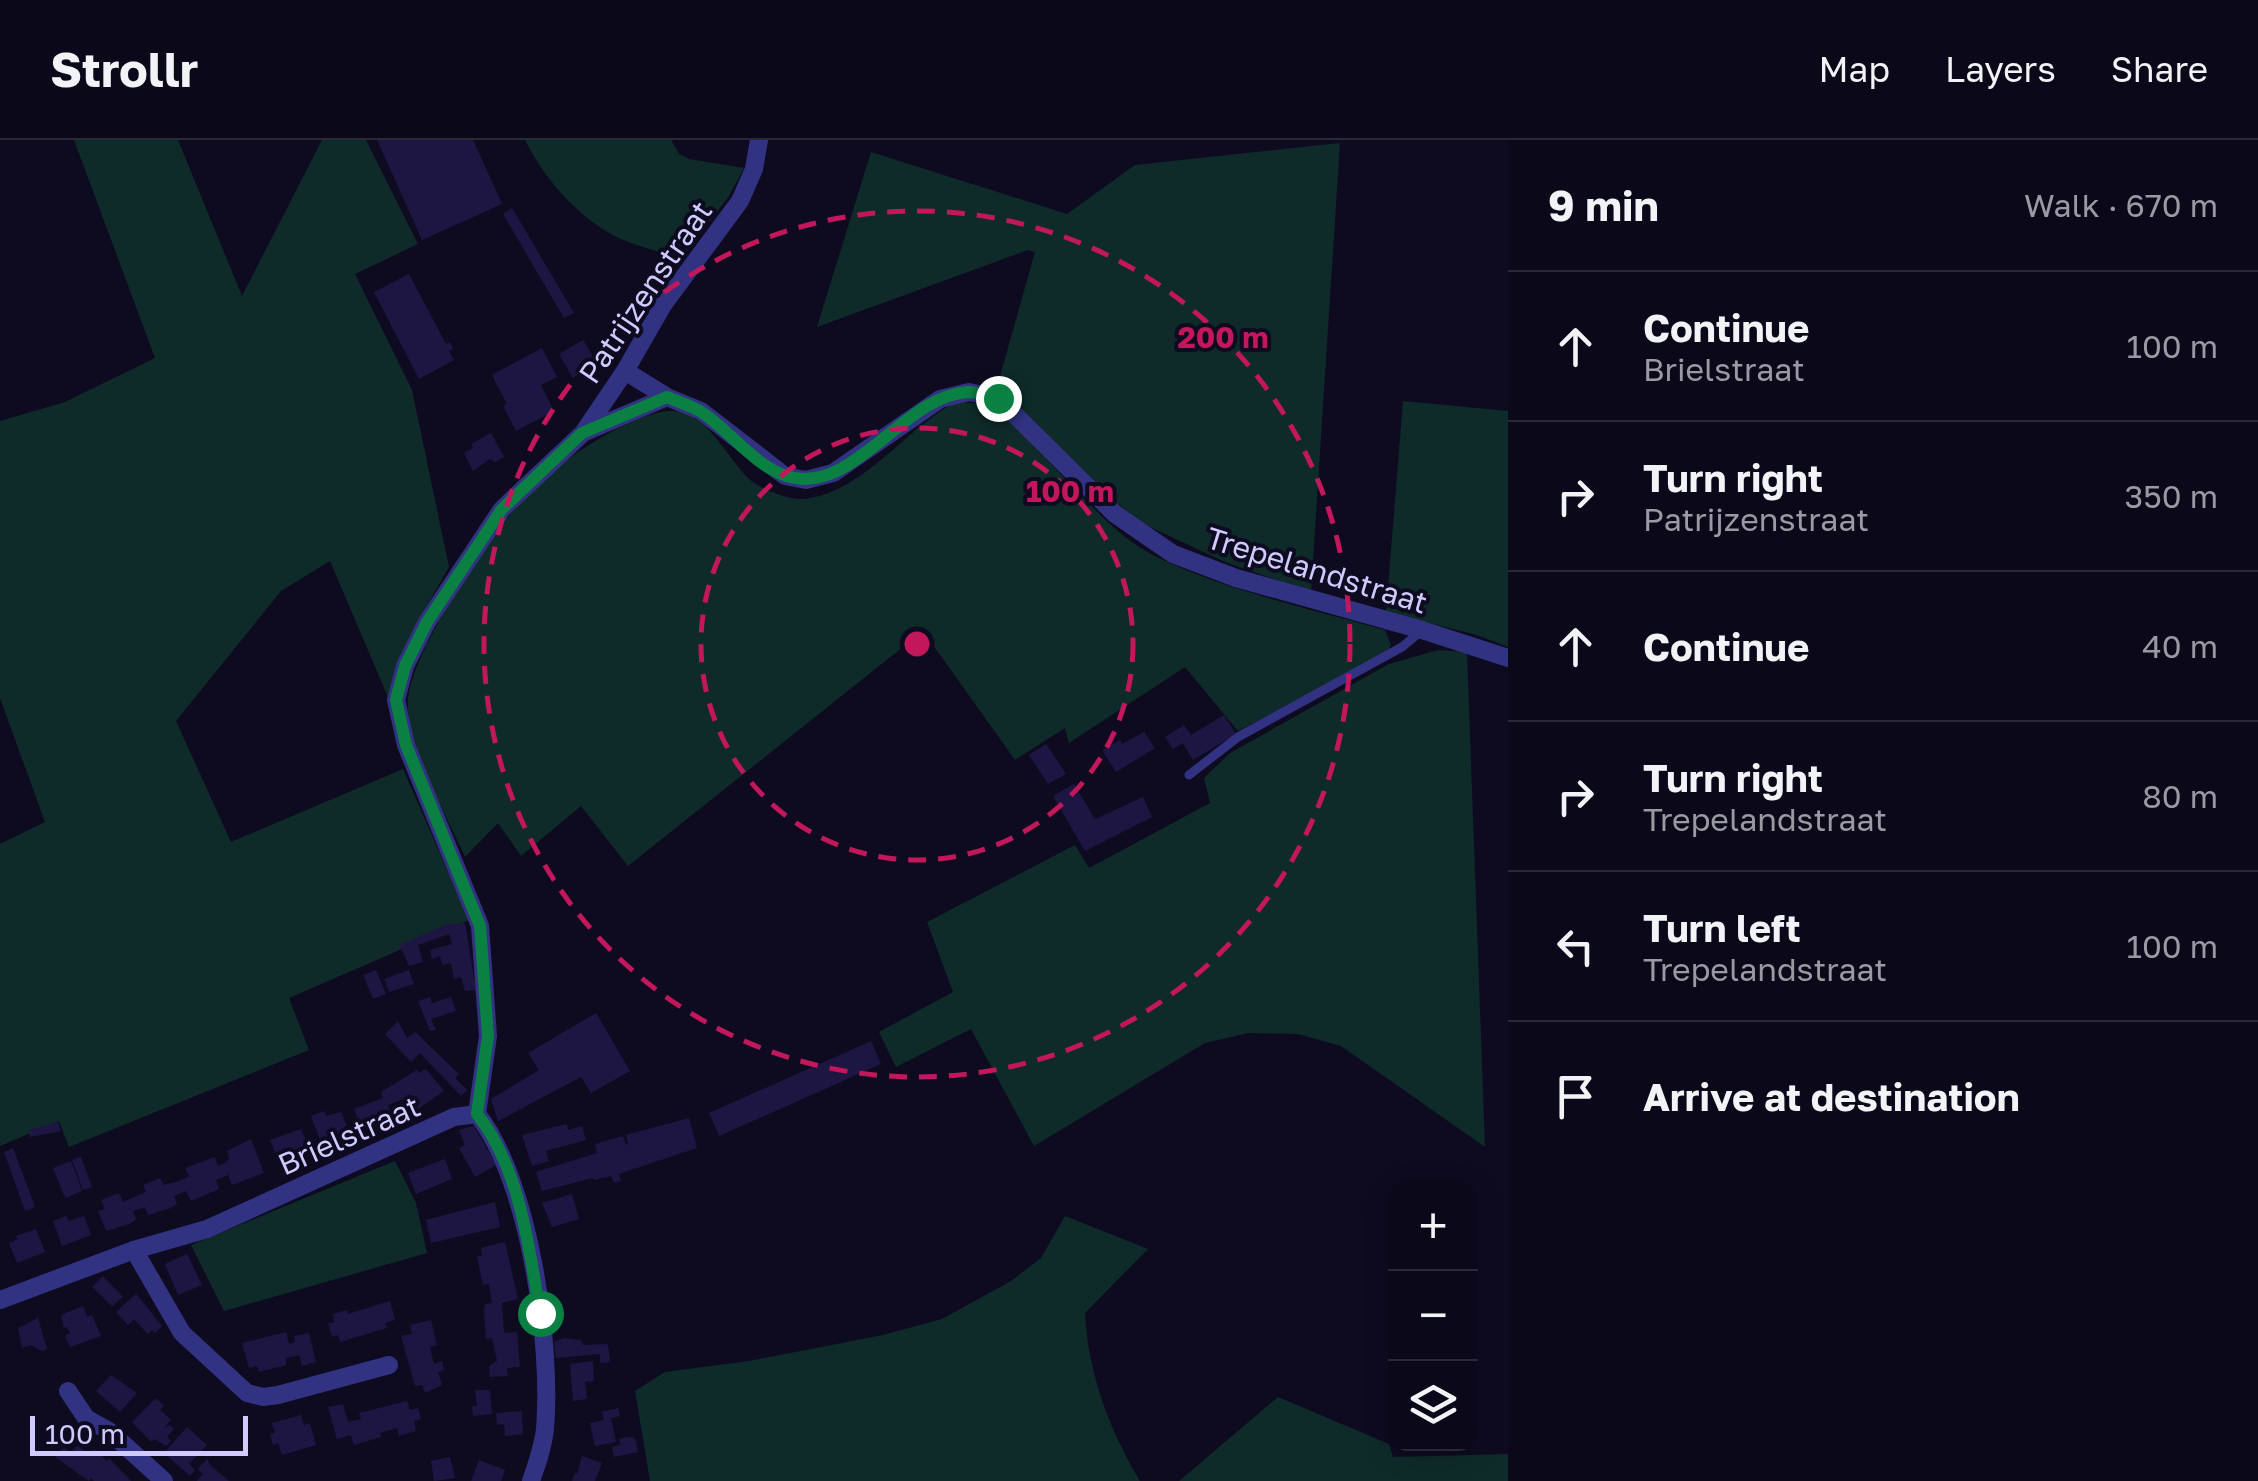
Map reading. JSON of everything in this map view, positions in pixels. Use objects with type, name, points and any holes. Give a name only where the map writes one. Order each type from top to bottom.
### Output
[{"type":"street","name":"Patrijzenstraat","points":[[477,1114],[488,1036],[480,926],[406,745],[396,700],[405,666],[427,622],[502,509],[582,433],[626,371],[663,305],[740,201],[754,169],[760,140]]},
{"type":"street","name":"Trepelandstraat","points":[[626,371],[667,397],[701,411],[786,476],[806,480],[832,474],[940,398],[969,392],[998,398],[1115,514],[1173,554],[1326,605],[1508,658]]},
{"type":"street","points":[[582,433],[667,397]]},
{"type":"street","points":[[477,1114],[495,1142],[516,1198],[540,1313],[546,1384],[544,1430],[531,1481]]},
{"type":"street","name":"Brielstraat","points":[[0,1300],[134,1250],[207,1229],[454,1118],[477,1114]]},
{"type":"street","points":[[134,1250],[182,1333],[247,1393],[278,1395],[389,1365]]},
{"type":"street","points":[[68,1390],[86,1418],[109,1432],[164,1481]]},
{"type":"lane","points":[[1190,775],[1238,737],[1402,648],[1422,630]]},
{"type":"green space","points":[[74,140],[178,140],[242,296],[322,140],[366,140],[418,244],[355,274],[412,390],[449,567],[422,614],[388,697],[330,561],[281,591],[176,721],[231,842],[403,769],[469,920],[289,998],[309,1050],[69,1147],[59,1121],[0,1146],[0,844],[45,822],[0,698],[0,421],[65,402],[155,358]]},
{"type":"green space","points":[[525,140],[671,140],[679,154],[689,159],[744,168],[729,196],[681,259],[621,239],[592,221],[553,184]]},
{"type":"green space","points":[[1340,143],[1311,592],[1225,562],[1135,520],[997,387],[1035,252],[1028,250],[817,327],[871,152],[1067,214],[1135,165]]},
{"type":"green space","points":[[1403,401],[1508,411],[1508,647],[1386,612]]},
{"type":"green space","points":[[956,402],[990,404],[1006,416],[1095,509],[1149,553],[1212,580],[1385,630],[1391,645],[1385,655],[1238,731],[1185,667],[1069,743],[1065,728],[1015,760],[923,631],[628,866],[581,806],[521,856],[498,823],[465,857],[416,746],[408,709],[410,687],[453,597],[494,536],[540,481],[615,430],[670,411],[683,412],[705,426],[753,482],[782,496],[804,499],[846,485]]},
{"type":"green space","points":[[1438,650],[1467,652],[1485,1147],[1341,1046],[1298,1034],[1248,1033],[1205,1043],[1034,1146],[971,1029],[896,1067],[879,1032],[953,992],[927,922],[1075,845],[1089,868],[1210,803],[1204,778],[1230,753],[1389,664]]},
{"type":"green space","points":[[395,1161],[416,1203],[427,1253],[224,1311],[191,1245]]},
{"type":"green space","points":[[1065,1216],[1148,1249],[1085,1313],[1090,1357],[1102,1400],[1140,1481],[650,1481],[635,1391],[665,1372],[749,1361],[883,1335],[942,1319],[1011,1281],[1041,1258]]},
{"type":"green space","points":[[1278,1397],[1388,1444],[1393,1457],[1508,1454],[1508,1481],[1179,1481]]},
{"type":"building","points":[[377,140],[473,140],[502,204],[422,240]]},
{"type":"building","points":[[512,208],[574,313],[564,318],[503,214]]},
{"type":"building","points":[[409,274],[446,344],[450,342],[453,349],[449,351],[454,360],[419,379],[374,292]]},
{"type":"building","points":[[583,340],[595,360],[573,378],[559,354]]},
{"type":"building","points":[[542,348],[557,377],[541,385],[554,411],[516,431],[492,375]]},
{"type":"building","points":[[491,433],[504,457],[495,462],[490,459],[473,471],[464,453],[473,448],[471,444]]},
{"type":"building","points":[[1224,715],[1236,734],[1193,760],[1183,743],[1173,749],[1165,737],[1184,725],[1191,735]]},
{"type":"building","points":[[1144,732],[1155,748],[1116,772],[1102,750]]},
{"type":"building","points":[[1046,744],[1066,774],[1048,784],[1029,755]]},
{"type":"building","points":[[1074,784],[1095,819],[1143,797],[1152,817],[1085,851],[1053,796]]},
{"type":"building","points":[[465,923],[476,990],[465,991],[461,977],[454,979],[451,963],[442,965],[440,956],[432,959],[430,950],[452,944],[449,934],[418,945],[423,962],[409,966],[400,945],[447,924]]},
{"type":"building","points":[[376,970],[386,994],[373,999],[363,975]]},
{"type":"building","points":[[409,970],[414,984],[389,992],[384,979]]},
{"type":"building","points":[[430,997],[432,1003],[451,997],[456,1011],[431,1019],[436,1030],[430,1031],[418,1001]]},
{"type":"building","points":[[596,1013],[630,1071],[591,1093],[581,1077],[498,1121],[491,1099],[539,1070],[528,1053]]},
{"type":"building","points":[[398,1021],[407,1038],[415,1032],[459,1074],[455,1078],[467,1090],[461,1096],[420,1053],[411,1062],[385,1034]]},
{"type":"building","points":[[871,1041],[881,1064],[719,1136],[709,1113]]},
{"type":"building","points":[[426,1069],[444,1091],[412,1113],[403,1099],[388,1105],[393,1121],[363,1133],[354,1109],[383,1098],[381,1092],[417,1070],[419,1073]]},
{"type":"building","points":[[324,1111],[326,1116],[341,1112],[351,1137],[323,1148],[311,1116]]},
{"type":"building","points":[[689,1118],[697,1148],[619,1174],[621,1181],[614,1183],[611,1176],[593,1178],[542,1191],[536,1172],[597,1153],[595,1144],[623,1136],[626,1145],[626,1135]]},
{"type":"building","points":[[58,1122],[61,1131],[30,1137],[28,1130]]},
{"type":"building","points":[[567,1124],[568,1130],[582,1126],[586,1140],[546,1151],[549,1161],[532,1166],[522,1135]]},
{"type":"building","points":[[474,1126],[496,1165],[475,1177],[459,1148],[465,1145],[459,1130]]},
{"type":"building","points":[[301,1129],[311,1153],[281,1165],[270,1140]]},
{"type":"building","points":[[251,1139],[264,1173],[232,1185],[228,1175],[216,1180],[219,1189],[191,1201],[186,1191],[174,1196],[177,1204],[171,1208],[148,1215],[145,1207],[133,1211],[136,1220],[106,1231],[98,1211],[105,1209],[101,1200],[119,1193],[123,1202],[146,1192],[143,1185],[160,1178],[164,1185],[182,1180],[189,1176],[185,1168],[215,1157],[218,1166],[229,1159],[227,1151]]},
{"type":"building","points":[[13,1148],[35,1207],[25,1211],[4,1152]]},
{"type":"building","points":[[81,1157],[92,1187],[83,1190],[72,1160]]},
{"type":"building","points":[[445,1159],[452,1179],[416,1194],[408,1173]]},
{"type":"building","points":[[71,1161],[82,1191],[65,1198],[53,1168]]},
{"type":"building","points":[[572,1194],[579,1219],[552,1227],[542,1203]]},
{"type":"building","points":[[495,1202],[500,1227],[431,1243],[426,1220]]},
{"type":"building","points":[[66,1216],[69,1221],[84,1216],[91,1235],[62,1246],[53,1221]]},
{"type":"building","points":[[36,1229],[45,1252],[17,1263],[9,1243]]},
{"type":"building","points":[[505,1242],[518,1299],[502,1303],[504,1333],[517,1332],[520,1367],[507,1368],[508,1376],[490,1377],[489,1366],[497,1361],[492,1338],[486,1339],[484,1310],[485,1304],[492,1303],[489,1284],[483,1285],[477,1256],[482,1256],[481,1248]]},
{"type":"building","points":[[187,1254],[202,1285],[178,1295],[165,1264]]},
{"type":"building","points":[[103,1276],[123,1297],[112,1306],[92,1287]]},
{"type":"building","points":[[136,1294],[162,1326],[155,1333],[152,1330],[148,1334],[134,1319],[128,1325],[116,1312]]},
{"type":"building","points":[[390,1301],[395,1320],[385,1323],[387,1328],[340,1342],[338,1335],[332,1337],[328,1323],[334,1322],[333,1314],[347,1310],[348,1314]]},
{"type":"building","points":[[83,1306],[87,1317],[92,1315],[101,1336],[70,1347],[65,1336],[70,1333],[64,1328],[61,1315]]},
{"type":"building","points":[[38,1318],[47,1349],[42,1351],[31,1345],[22,1348],[18,1328]]},
{"type":"building","points":[[431,1320],[437,1345],[430,1347],[434,1364],[442,1361],[444,1370],[438,1372],[442,1385],[425,1393],[422,1385],[415,1386],[401,1336],[412,1334],[410,1325]]},
{"type":"building","points":[[286,1332],[289,1344],[295,1342],[294,1336],[309,1333],[316,1362],[302,1366],[299,1355],[286,1358],[286,1365],[259,1372],[257,1366],[249,1368],[242,1343]]},
{"type":"building","points":[[564,1338],[581,1340],[583,1345],[608,1344],[610,1362],[600,1363],[600,1354],[556,1358],[554,1342]]},
{"type":"building","points":[[593,1361],[594,1381],[585,1382],[587,1399],[573,1401],[570,1364]]},
{"type":"building","points":[[111,1375],[137,1393],[120,1412],[96,1391]]},
{"type":"building","points":[[475,1390],[490,1390],[492,1414],[473,1416],[472,1406],[477,1406]]},
{"type":"building","points":[[156,1398],[164,1406],[160,1410],[171,1420],[164,1428],[170,1425],[174,1429],[166,1446],[154,1439],[151,1442],[132,1422]]},
{"type":"building","points":[[407,1401],[410,1410],[418,1408],[421,1419],[414,1421],[416,1431],[399,1436],[397,1428],[354,1445],[351,1435],[337,1439],[328,1407],[343,1404],[348,1422],[361,1419],[359,1413]]},
{"type":"building","points":[[618,1408],[620,1416],[611,1418],[616,1442],[595,1446],[590,1423],[604,1420],[602,1412]]},
{"type":"building","points":[[522,1411],[523,1434],[505,1436],[504,1424],[497,1425],[496,1413]]},
{"type":"building","points":[[301,1415],[304,1425],[310,1423],[316,1445],[282,1455],[278,1443],[273,1445],[272,1423]]},
{"type":"building","points":[[187,1427],[207,1445],[189,1464],[195,1470],[190,1476],[164,1453]]},
{"type":"building","points":[[627,1437],[635,1438],[638,1452],[614,1457],[612,1447]]},
{"type":"building","points":[[78,1445],[89,1455],[94,1449],[107,1461],[109,1458],[131,1481],[89,1481],[55,1457],[64,1447],[70,1453]]},
{"type":"building","points":[[582,1456],[602,1463],[595,1481],[572,1481]]},
{"type":"building","points":[[450,1457],[455,1478],[434,1481],[431,1461]]},
{"type":"building","points":[[207,1459],[229,1481],[197,1481],[203,1474],[198,1469]]},
{"type":"building","points":[[479,1460],[505,1470],[501,1481],[471,1481]]},
{"type":"route","points":[[540,1313],[516,1198],[495,1142],[477,1114],[488,1036],[480,926],[406,745],[396,700],[405,666],[427,622],[502,509],[582,433],[631,410],[667,397],[701,411],[786,476],[806,480],[832,474],[940,398],[969,392],[998,398]]}]
